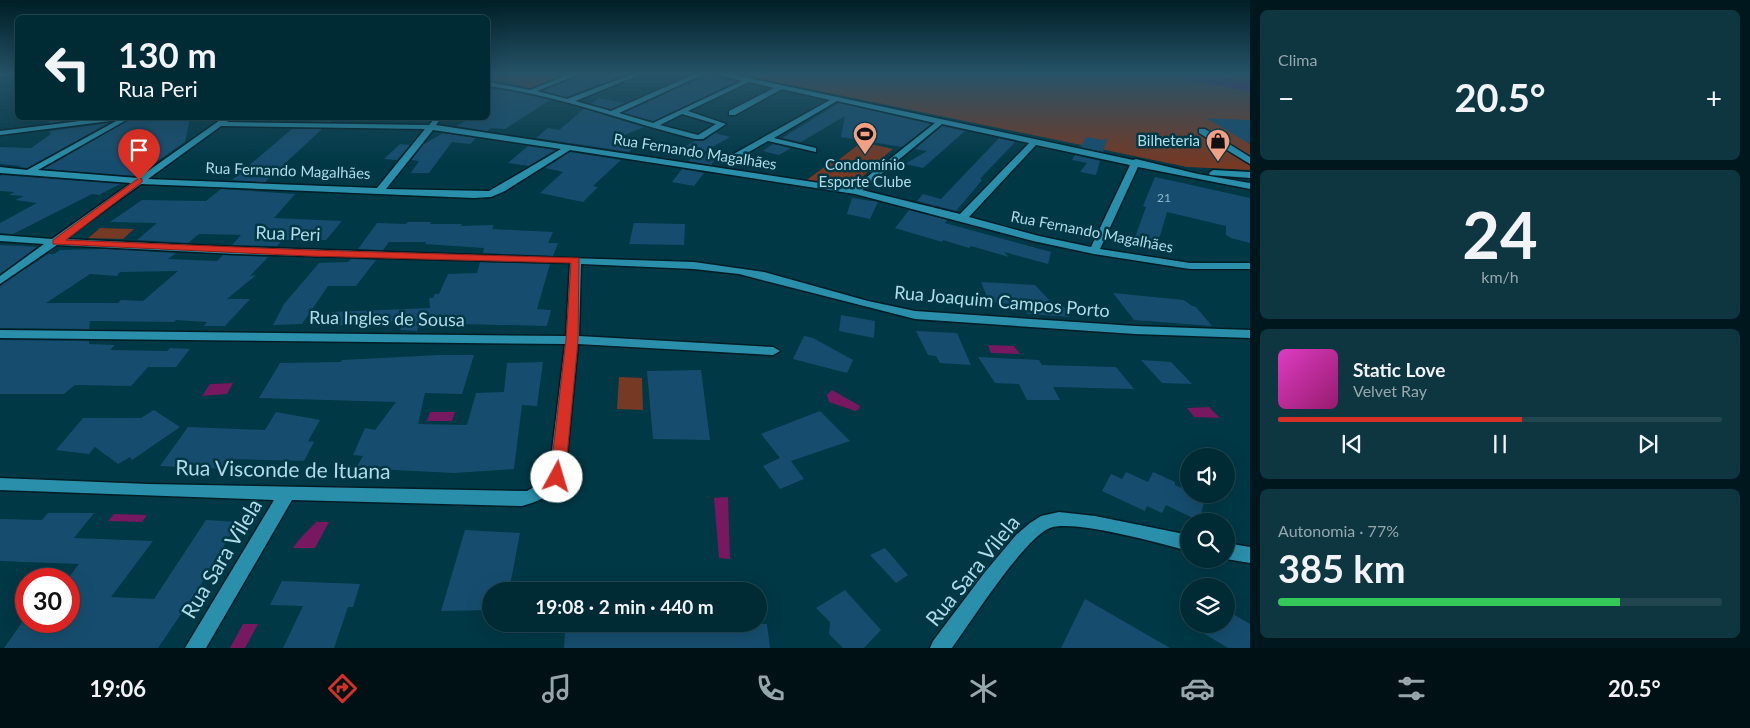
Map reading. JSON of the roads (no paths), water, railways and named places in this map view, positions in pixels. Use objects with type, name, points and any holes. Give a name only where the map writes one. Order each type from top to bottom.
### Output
[{"type":"street","points":[[576,103],[697,137],[722,124],[683,112]]},
{"type":"street","points":[[613,113],[635,103]]},
{"type":"street","points":[[654,125],[701,103]]},
{"type":"street","points":[[732,113],[750,103]]},
{"type":"street","points":[[733,158],[829,103]]},
{"type":"street","points":[[856,103],[1250,186]]},
{"type":"street","points":[[0,133],[89,120]]},
{"type":"street","points":[[29,172],[123,120]]},
{"type":"street","points":[[0,281],[225,120]]},
{"type":"street","points":[[380,190],[436,120]]},
{"type":"street","points":[[855,191],[941,121]]},
{"type":"street","points":[[219,124],[431,126],[568,148]]},
{"type":"street","points":[[1202,131],[1250,161]]},
{"type":"street","points":[[768,139],[813,150]]},
{"type":"street","points":[[962,218],[1035,141]]},
{"type":"street","name":"Rua Fernando Magalhães","points":[[0,170],[139,180],[454,195],[491,194],[502,190],[568,148],[855,191],[1037,239],[1094,251],[1190,266],[1250,266]]},
{"type":"street","points":[[1094,251],[1136,162]]},
{"type":"street","points":[[1158,168],[1250,175]]},
{"type":"street","name":"Rua Peri","points":[[0,238],[309,253],[576,260]]},
{"type":"street","points":[[572,340],[576,260]]},
{"type":"street","name":"Rua Joaquim Campos Porto","points":[[576,260],[738,269],[769,276],[884,310],[915,315],[1135,330],[1250,334]]},
{"type":"street","name":"Rua Ingles de Sousa","points":[[0,334],[572,340],[773,351]]},
{"type":"street","name":"Rua Visconde de Ituana","points":[[0,484],[522,498],[538,495],[548,488],[557,477],[572,340]]},
{"type":"street","name":"Rua Sara Vilela","points":[[195,648],[287,493]]},
{"type":"street","name":"Rua Sara Vilela","points":[[940,648],[1013,551],[1037,525],[1049,520],[1070,519],[1180,541]]},
{"type":"street","points":[[1235,552],[1250,555]]},
{"type":"place","name":"Condomínio Esporte Clube","points":[[865,155]]},
{"type":"place","name":"Bilheteria","points":[[1218,162]]}]
